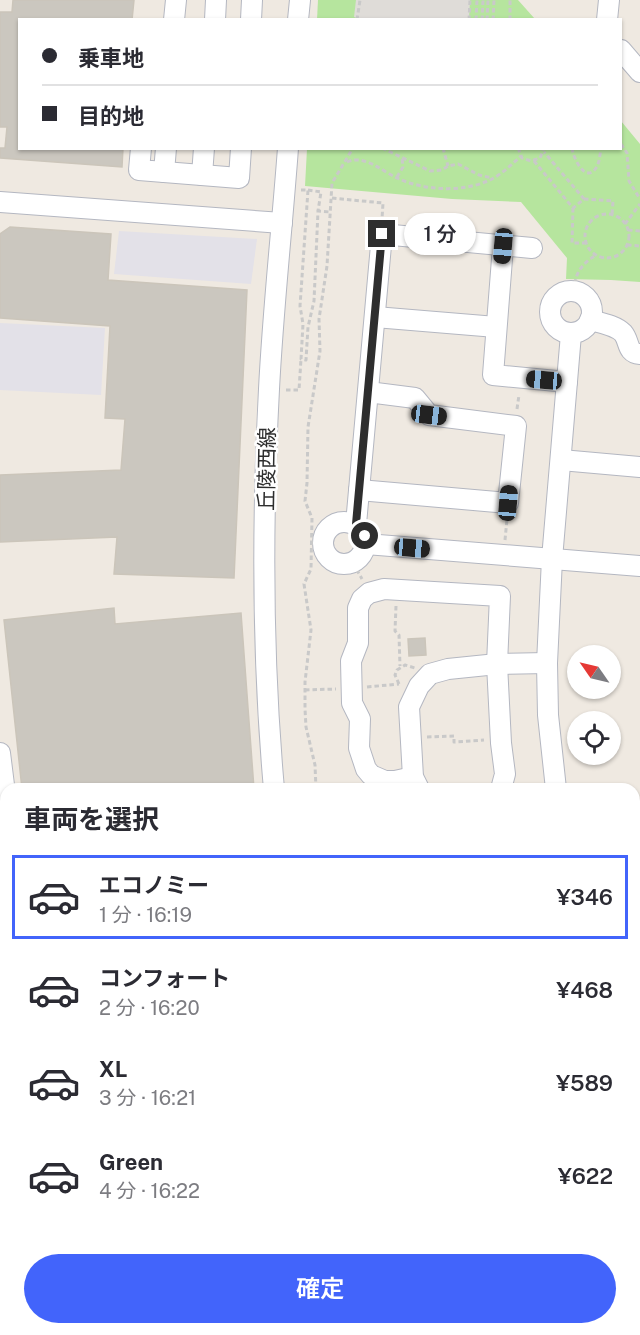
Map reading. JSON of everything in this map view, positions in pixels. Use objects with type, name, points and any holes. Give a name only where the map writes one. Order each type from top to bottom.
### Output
[{"type":"street","points":[[174,18],[176,0]]},
{"type":"street","points":[[215,18],[216,0]]},
{"type":"street","points":[[251,18],[252,0]]},
{"type":"street","points":[[298,18],[300,0]]},
{"type":"street","points":[[607,18],[609,0]]},
{"type":"street","points":[[141,150],[139,170],[239,178],[241,150]]},
{"type":"street","points":[[164,172],[166,150]]},
{"type":"street","points":[[202,175],[204,150]]},
{"type":"street","name":"丘陵西線","points":[[274,783],[264,626],[269,389],[288,150]]},
{"type":"street","points":[[0,202],[282,223]]},
{"type":"street","points":[[356,524],[382,234],[532,248]]},
{"type":"street","points":[[503,246],[493,375],[567,382]]},
{"type":"street","points":[[576,291],[588,299],[591,306],[590,320],[580,331],[571,333],[555,327],[550,319],[549,307],[556,296],[562,292],[576,291]]},
{"type":"street","points":[[375,317],[496,327]]},
{"type":"street","points":[[590,320],[615,328],[624,334],[630,350],[640,354]]},
{"type":"street","points":[[555,783],[548,715],[547,663],[552,560],[571,333]]},
{"type":"street","points":[[359,490],[508,503],[516,426],[429,415],[415,398],[368,392]]},
{"type":"street","points":[[561,460],[640,467]]},
{"type":"street","points":[[349,522],[356,524],[362,530],[366,544],[360,558],[346,564],[338,564],[329,558],[317,544],[334,524],[349,522]]},
{"type":"street","points":[[366,544],[640,566]]},
{"type":"street","points":[[503,783],[505,774],[497,664],[500,596],[384,589],[369,592],[362,599],[358,608],[358,643],[351,661],[352,703],[360,719],[359,748],[366,769],[372,775],[385,781],[416,783],[409,707],[419,686],[430,674],[448,669],[497,664],[547,663]]},
{"type":"street","points":[[0,753],[4,783]]},
{"type":"path","points":[[358,18],[360,0]]},
{"type":"path","points":[[469,18],[470,0]]},
{"type":"path","points":[[476,18],[477,0]]},
{"type":"path","points":[[482,18],[483,0]]},
{"type":"path","points":[[487,18],[488,0]]},
{"type":"path","points":[[493,18],[494,0]]},
{"type":"path","points":[[510,0],[510,18]]},
{"type":"path","points":[[622,146],[627,153],[629,182],[640,199]]},
{"type":"path","points":[[316,783],[315,765],[306,727],[305,709],[310,630],[304,584],[317,544],[312,518],[305,501],[308,427],[321,351],[319,319],[327,266],[332,183],[352,150]]},
{"type":"path","points":[[386,150],[430,171],[442,170],[458,164],[478,175],[494,178]]},
{"type":"path","points":[[444,150],[448,166]]},
{"type":"path","points":[[519,150],[526,160],[534,161],[540,158],[544,150],[584,199]]},
{"type":"path","points":[[572,150],[574,159],[580,168],[586,172],[592,172],[596,168],[601,150]]},
{"type":"path","points":[[345,163],[357,159],[411,184],[441,188],[475,185],[494,178],[521,156]]},
{"type":"path","points":[[396,178],[403,167],[402,157]]},
{"type":"path","points":[[534,161],[573,208],[572,243],[587,243]]},
{"type":"path","points":[[285,189],[321,192],[314,301],[308,327],[306,360],[301,359]]},
{"type":"path","points":[[298,390],[303,324],[300,306],[308,190]]},
{"type":"path","points":[[332,198],[383,203]]},
{"type":"path","points":[[573,208],[584,199],[613,201],[612,215]]},
{"type":"path","points":[[625,224],[640,204]]},
{"type":"path","points":[[318,211],[330,212]]},
{"type":"path","points":[[612,215],[625,224],[628,230],[627,245],[617,256],[608,258],[596,255],[587,243],[586,232],[592,220],[598,216],[612,215]]},
{"type":"path","points":[[628,230],[640,231]]},
{"type":"path","points":[[627,245],[640,246]]},
{"type":"path","points":[[576,291],[575,279],[579,270],[596,255]]},
{"type":"path","points":[[516,426],[520,378]]},
{"type":"path","points":[[508,503],[505,541],[514,542]]},
{"type":"path","points":[[396,604],[400,666]]},
{"type":"path","points":[[411,738],[454,736],[454,742],[501,738]]},
{"type":"shaded area","points":[[356,0],[470,0],[469,18],[354,17]]},
{"type":"shaded area","points":[[119,231],[257,239],[251,284],[114,274]]},
{"type":"shaded area","points":[[0,323],[105,328],[101,395],[0,390]]},
{"type":"green space","points":[[318,0],[518,0],[534,18],[317,18]]},
{"type":"green space","points":[[622,122],[640,144],[640,282],[566,279],[567,258],[521,202],[452,199],[305,186],[307,150],[622,150]]},
{"type":"building","points":[[13,0],[134,0],[132,18],[18,18],[18,150],[123,150],[122,167],[0,158],[0,148],[5,148],[7,127],[0,127],[0,12],[12,12]]},
{"type":"building","points":[[10,227],[111,234],[108,280],[247,290],[234,578],[114,574],[117,537],[0,542],[0,475],[121,470],[125,419],[105,418],[110,326],[0,318],[0,234]]},
{"type":"building","points":[[114,608],[115,624],[241,613],[254,783],[21,783],[4,620]]},
{"type":"building","points":[[425,638],[426,655],[409,656],[408,639]]},
{"type":"route","points":[[365,536],[356,524],[382,234]]}]
